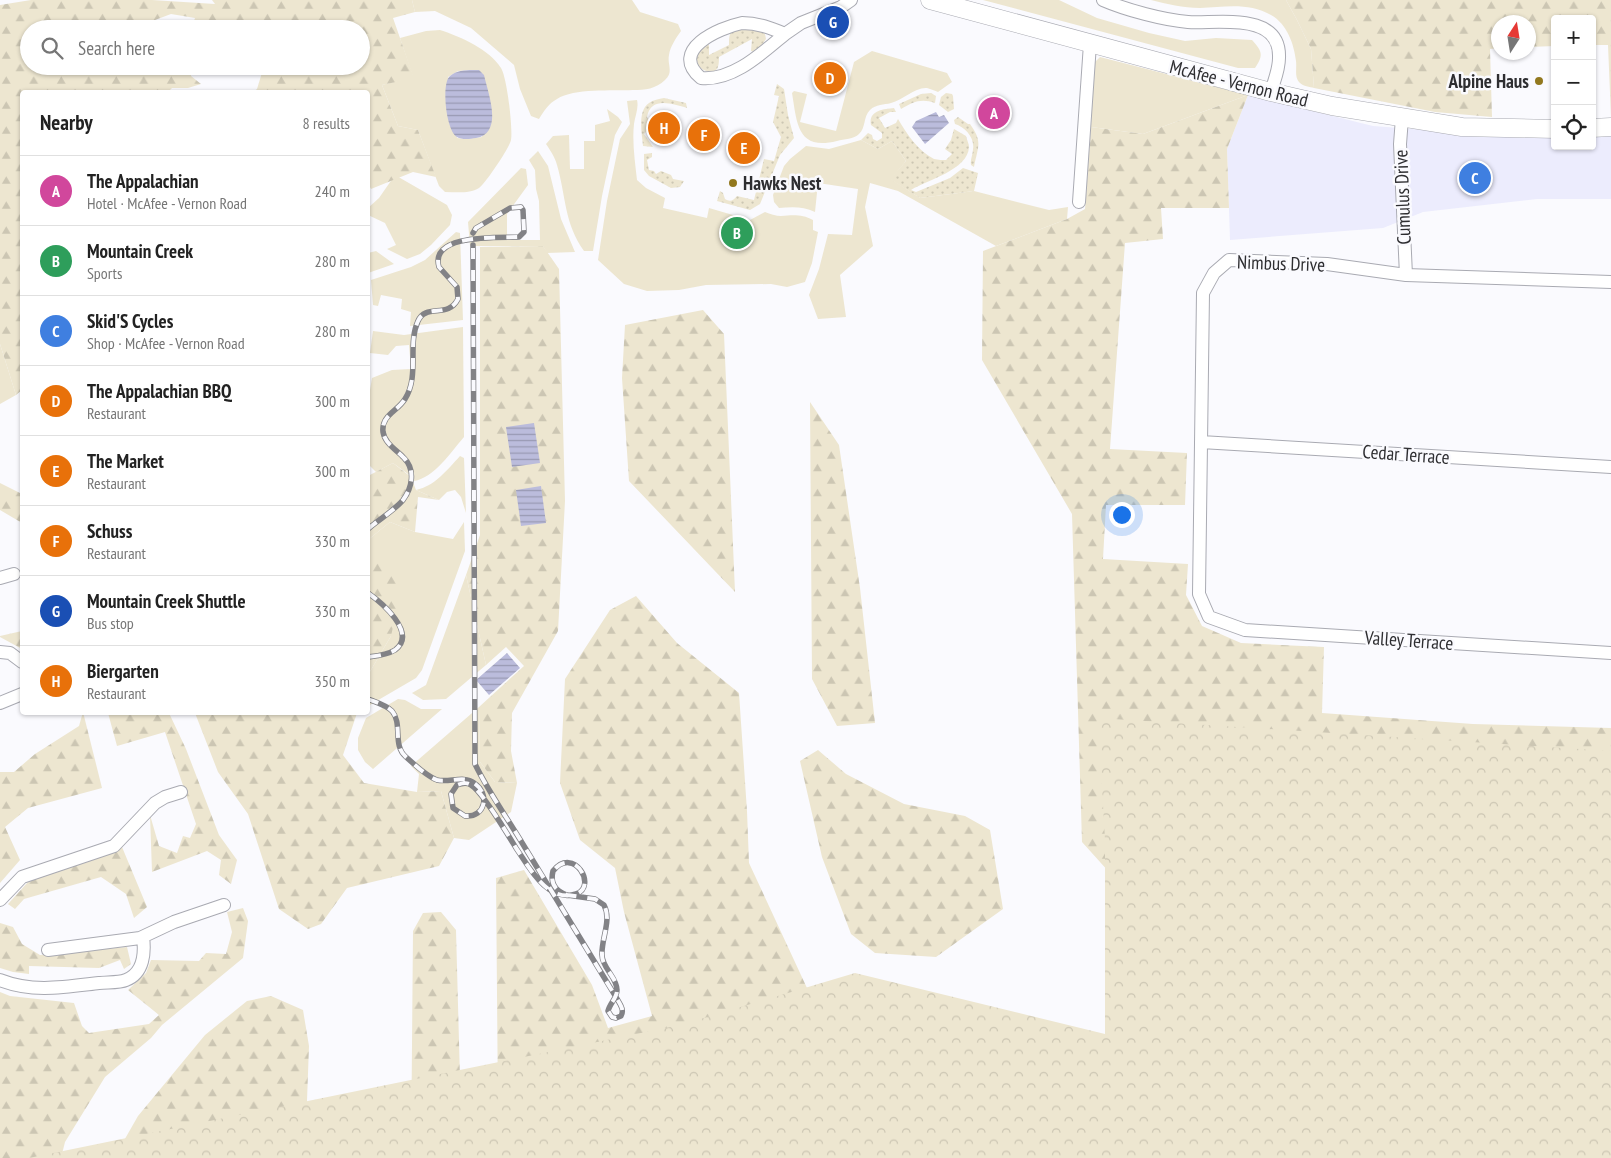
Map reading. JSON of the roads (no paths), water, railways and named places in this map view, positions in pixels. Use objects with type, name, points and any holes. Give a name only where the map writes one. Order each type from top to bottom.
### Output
[{"type":"main road","name":"McAfee - Vernon Road","points":[[930,0],[1271,92],[1332,106],[1462,127],[1551,129]]},
{"type":"main road","points":[[1596,128],[1611,127]]},
{"type":"street","points":[[785,34],[754,23],[742,22],[728,26],[698,43],[691,53],[689,60],[692,68],[701,78],[716,78],[743,66],[801,23],[840,7],[851,0]]},
{"type":"street","points":[[1103,0],[1171,20],[1249,23],[1264,29],[1276,42],[1280,57],[1271,92]]},
{"type":"street","points":[[1079,202],[1090,44]]},
{"type":"street","name":"Cumulus Drive","points":[[1402,118],[1400,154],[1406,275]]},
{"type":"street","name":"Nimbus Drive","points":[[1209,617],[1199,594],[1203,293],[1214,272],[1229,260],[1327,264],[1406,275],[1611,282]]},
{"type":"street","name":"Cedar Terrace","points":[[1201,442],[1611,467]]},
{"type":"street","points":[[0,578],[14,574]]},
{"type":"street","name":"Valley Terrace","points":[[1209,617],[1244,630],[1611,653]]},
{"type":"street","points":[[0,652],[10,653],[20,660]]},
{"type":"street","points":[[0,703],[20,695]]},
{"type":"street","points":[[0,900],[22,877],[114,846],[155,803],[165,797],[181,792]]},
{"type":"street","points":[[48,950],[143,937],[174,922],[224,905]]},
{"type":"street","points":[[0,980],[29,988],[49,989],[127,980],[137,972],[143,961],[145,951],[143,937]]},
{"type":"water","points":[[479,70],[484,75],[491,102],[492,121],[490,129],[485,135],[461,139],[453,133],[450,126],[445,97],[447,80],[457,72]]},
{"type":"water","points":[[936,112],[939,117],[944,115],[949,123],[925,144],[912,127],[916,121]]},
{"type":"water","points":[[534,423],[540,463],[512,467],[506,427]]},
{"type":"water","points":[[541,486],[546,523],[521,526],[516,490]]},
{"type":"water","points":[[507,653],[520,668],[489,695],[476,680]]},
{"type":"railway","points":[[370,527],[400,504],[409,490],[411,473],[408,463],[386,440],[383,426],[387,417],[402,403],[409,390],[413,370],[413,340],[418,321],[426,313],[449,308],[458,299],[457,287],[439,267],[439,256],[445,248],[455,243],[483,238],[519,237],[524,232],[523,210],[521,207],[510,208],[476,228],[473,233]]},
{"type":"railway","points":[[473,245],[475,764],[492,796],[551,890]]},
{"type":"railway","points":[[370,595],[395,618],[402,635],[401,643],[395,650],[370,657]]},
{"type":"railway","points":[[370,700],[384,705],[392,711],[397,722],[399,747],[406,757],[420,770],[437,780],[461,779],[470,781],[479,787],[484,799]]},
{"type":"railway","points":[[468,783],[484,799],[478,813],[472,816],[465,816],[453,808],[451,794],[457,785],[468,783]]},
{"type":"railway","points":[[484,799],[533,873],[551,890]]},
{"type":"railway","points":[[569,863],[581,870],[585,884],[582,890],[576,894],[567,895],[554,886],[552,875],[553,871],[561,864],[569,863]]},
{"type":"railway","points":[[551,890],[556,893],[567,895]]},
{"type":"railway","points":[[551,890],[616,997]]},
{"type":"railway","points":[[567,895],[595,899],[604,905],[607,923],[602,955],[604,964],[615,981],[617,990],[616,997]]},
{"type":"railway","points":[[616,997],[622,1008],[621,1016],[616,1018],[612,1017],[608,1011],[616,997]]},
{"type":"place","name":"Mountain Creek Shuttle","points":[[833,22]]},
{"type":"place","name":"The Appalachian BBQ","points":[[830,78]]},
{"type":"place","name":"Alpine Haus","points":[[1539,81]]},
{"type":"place","name":"The Appalachian","points":[[994,113]]},
{"type":"place","name":"Biergarten","points":[[664,128]]},
{"type":"place","name":"Schuss","points":[[704,135]]},
{"type":"place","name":"The Market","points":[[744,148]]},
{"type":"place","name":"Skid'S Cycles","points":[[1475,178]]},
{"type":"place","name":"Hawks Nest","points":[[733,183]]},
{"type":"place","name":"Mountain Creek","points":[[737,233]]}]
